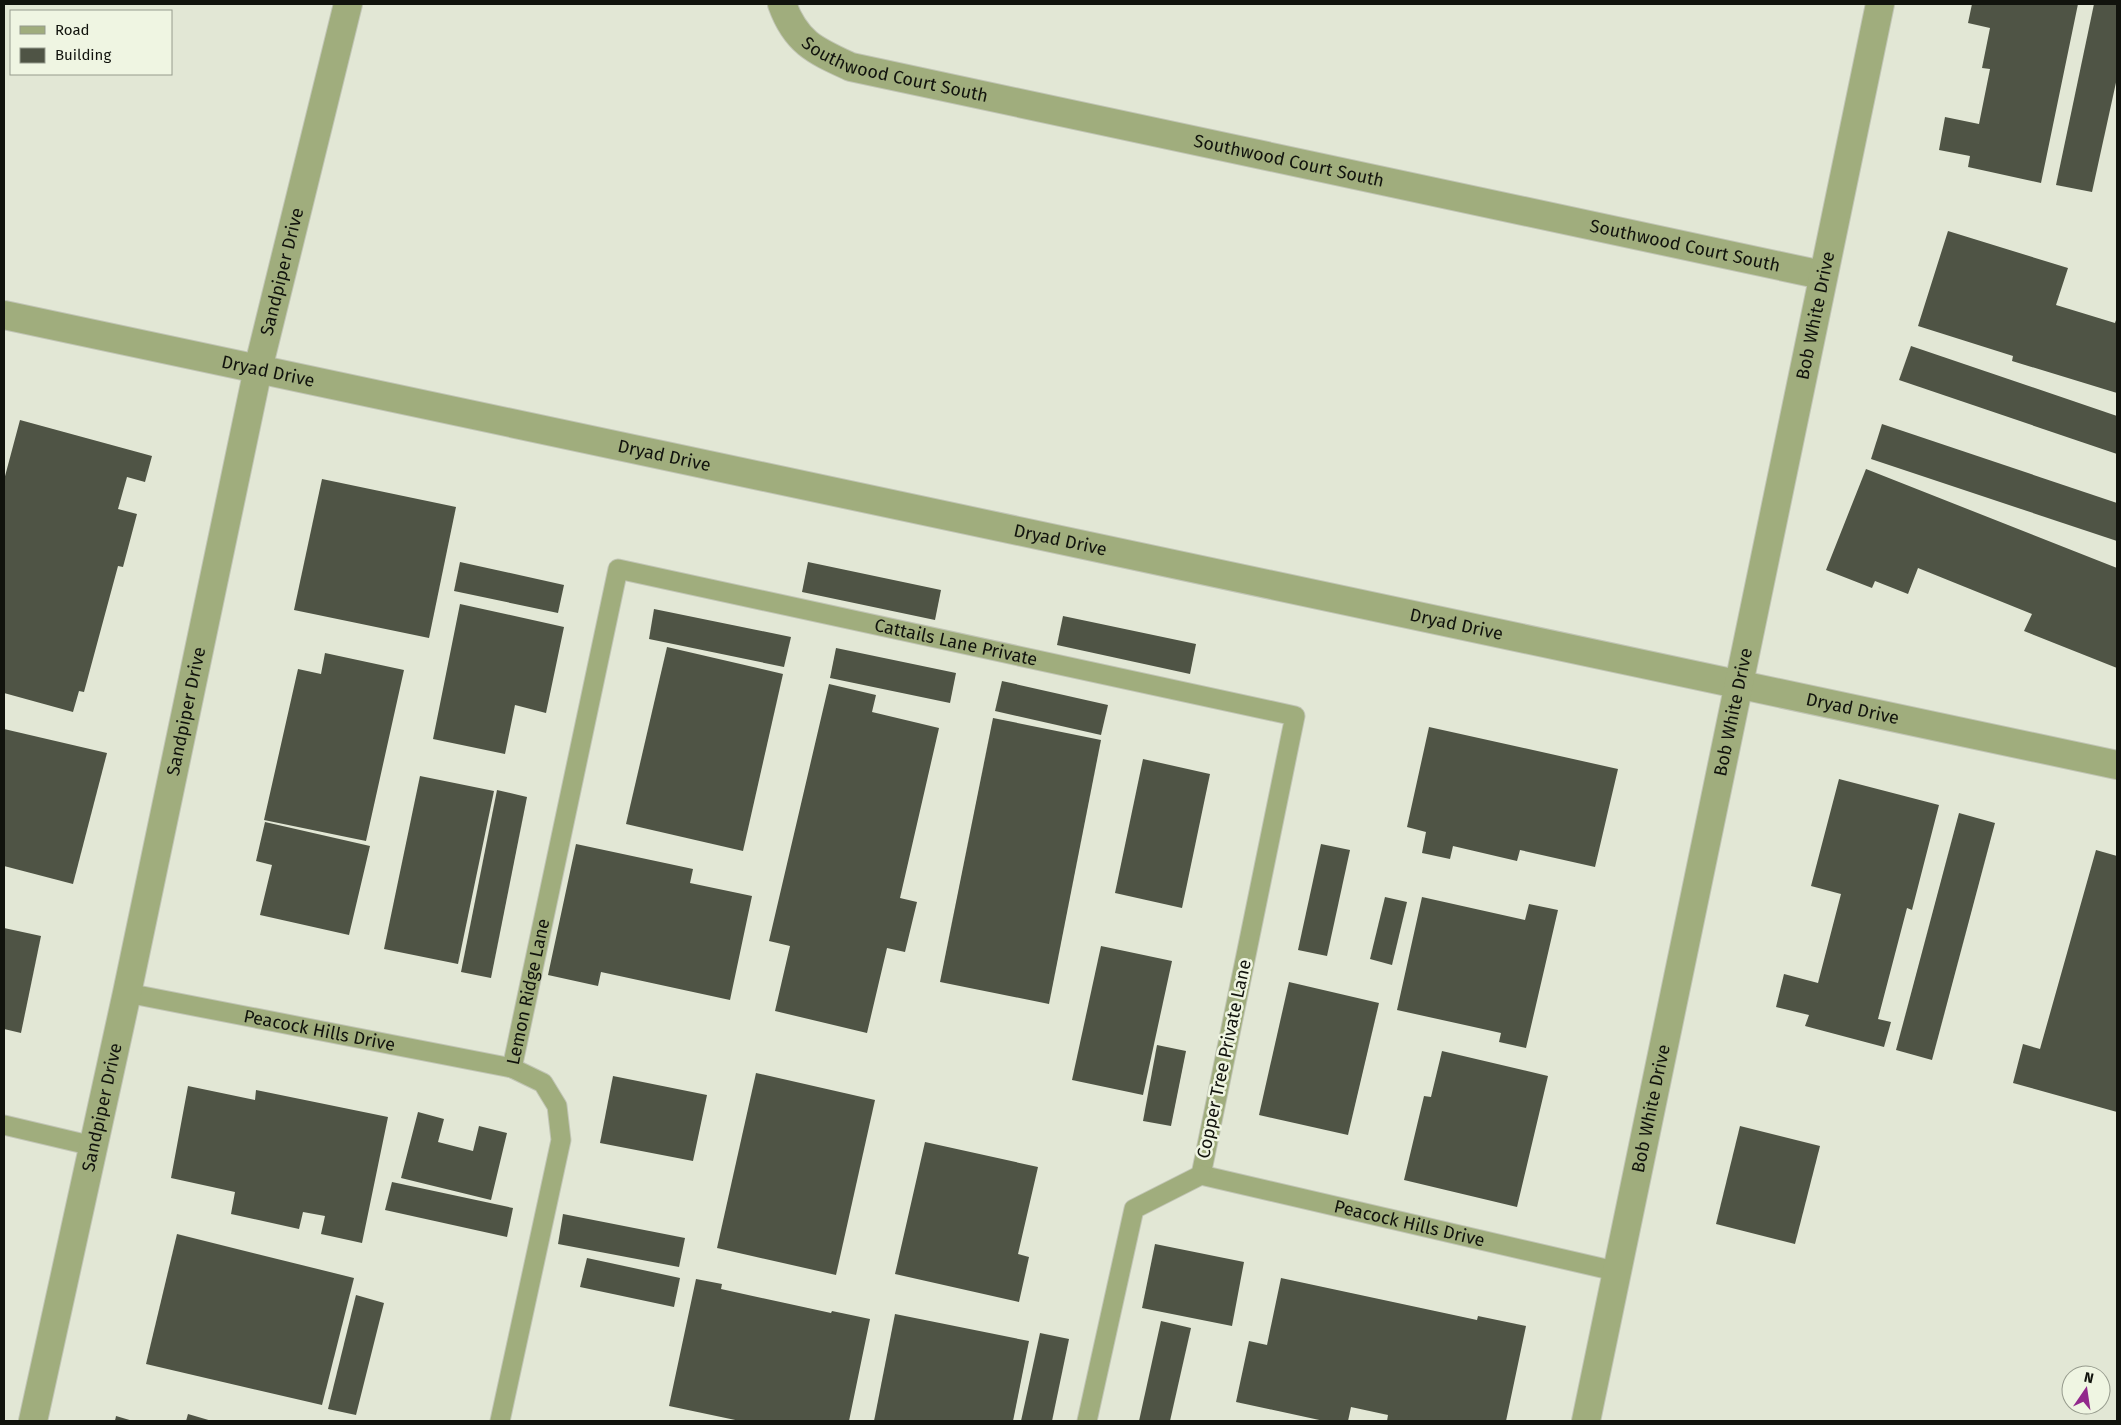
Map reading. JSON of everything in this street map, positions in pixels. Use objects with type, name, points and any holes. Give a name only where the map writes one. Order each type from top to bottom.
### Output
[{"type":"street","name":"Sandpiper Drive","points":[[33,1421],[127,993],[258,370],[348,4]]},
{"type":"street","name":"Southwood Court South","points":[[782,4],[793,28],[813,50],[851,67],[1822,275]]},
{"type":"street","name":"Bob White Drive","points":[[1586,1421],[1619,1272],[1822,275],[1880,4]]},
{"type":"street","name":"Dryad Drive","points":[[4,315],[2117,765]]},
{"type":"lane","name":"Cattails Lane Private","points":[[618,569],[1295,716]]},
{"type":"lane","name":"Lemon Ridge Lane","points":[[500,1421],[561,1140],[557,1106],[543,1083],[512,1068],[618,569]]},
{"type":"lane","name":"Copper Tree Private Lane","points":[[1087,1421],[1134,1209],[1201,1175],[1295,716]]},
{"type":"lane","name":"Peacock Hills Drive","points":[[127,993],[512,1068]]},
{"type":"lane","points":[[4,1125],[93,1146]]},
{"type":"lane","name":"Peacock Hills Drive","points":[[1201,1175],[1619,1272]]},
{"type":"building","points":[[1972,4],[2078,4],[2041,183],[1968,167],[1970,156],[1939,150],[1945,117],[1979,124],[1990,69],[1982,68],[1990,28],[1968,23]]},
{"type":"building","points":[[2094,4],[2117,4],[2117,78],[2092,192],[2056,185]]},
{"type":"building","points":[[1948,231],[2068,268],[2056,305],[2115,323],[2117,317],[2117,393],[2012,361],[2013,356],[1918,326]]},
{"type":"building","points":[[1911,346],[2117,416],[2117,454],[1899,380]]},
{"type":"building","points":[[20,420],[152,456],[145,482],[127,477],[118,509],[137,514],[123,567],[118,566],[84,692],[79,691],[73,712],[4,693],[4,480]]},
{"type":"building","points":[[1882,424],[2117,503],[2117,541],[1871,459]]},
{"type":"building","points":[[1866,469],[2117,568],[2117,668],[2024,631],[2032,614],[1918,568],[1908,594],[1875,581],[1872,588],[1826,570]]},
{"type":"building","points":[[322,479],[456,507],[429,638],[294,610]]},
{"type":"building","points":[[460,562],[564,585],[558,613],[454,591]]},
{"type":"building","points":[[808,562],[941,590],[935,620],[802,592]]},
{"type":"building","points":[[460,604],[564,627],[546,713],[515,705],[505,754],[433,739]]},
{"type":"building","points":[[654,609],[791,637],[784,667],[649,639]]},
{"type":"building","points":[[1063,616],[1196,644],[1190,674],[1057,645]]},
{"type":"building","points":[[667,647],[783,674],[743,851],[626,824]]},
{"type":"building","points":[[836,648],[956,673],[950,703],[830,678]]},
{"type":"building","points":[[325,653],[404,670],[366,841],[264,820],[298,669],[321,674]]},
{"type":"building","points":[[1002,681],[1108,705],[1101,735],[995,711]]},
{"type":"building","points":[[829,684],[876,695],[872,712],[939,728],[900,898],[917,902],[905,952],[887,948],[867,1033],[775,1011],[790,946],[769,941]]},
{"type":"building","points":[[993,718],[1101,740],[1049,1004],[940,982]]},
{"type":"building","points":[[1429,727],[1618,769],[1595,867],[1520,850],[1517,861],[1453,846],[1450,859],[1422,853],[1426,832],[1407,827]]},
{"type":"building","points":[[4,729],[107,753],[73,884],[4,866]]},
{"type":"building","points":[[1143,759],[1210,774],[1182,908],[1115,893]]},
{"type":"building","points":[[420,776],[494,791],[458,964],[384,949]]},
{"type":"building","points":[[1839,779],[1939,805],[1912,910],[1907,908],[1878,1019],[1891,1022],[1884,1047],[1805,1026],[1809,1015],[1776,1007],[1784,974],[1818,983],[1841,894],[1811,886]]},
{"type":"building","points":[[497,790],[527,797],[491,978],[461,972]]},
{"type":"building","points":[[1959,813],[1995,823],[1932,1060],[1896,1050]]},
{"type":"building","points":[[265,822],[370,846],[349,935],[260,915],[272,865],[256,861]]},
{"type":"building","points":[[576,844],[693,869],[690,883],[752,896],[730,1000],[601,972],[598,986],[548,975]]},
{"type":"building","points":[[1321,844],[1350,850],[1327,956],[1298,950]]},
{"type":"building","points":[[2096,850],[2117,856],[2117,1112],[2013,1083],[2023,1044],[2040,1049]]},
{"type":"building","points":[[1385,897],[1407,902],[1392,965],[1370,959]]},
{"type":"building","points":[[1422,897],[1525,920],[1529,904],[1558,910],[1526,1048],[1499,1042],[1501,1033],[1397,1010]]},
{"type":"building","points":[[4,928],[41,936],[21,1033],[4,1029]]},
{"type":"building","points":[[1101,946],[1172,961],[1143,1095],[1072,1080]]},
{"type":"building","points":[[1289,982],[1379,1003],[1348,1135],[1259,1115]]},
{"type":"building","points":[[1157,1045],[1186,1051],[1171,1126],[1143,1121]]},
{"type":"building","points":[[1442,1051],[1548,1076],[1517,1207],[1404,1180],[1424,1096],[1431,1097]]},
{"type":"building","points":[[756,1073],[875,1100],[836,1275],[717,1248]]},
{"type":"building","points":[[613,1076],[707,1095],[693,1161],[600,1143]]},
{"type":"building","points":[[188,1086],[255,1100],[256,1090],[388,1117],[362,1243],[321,1234],[325,1216],[303,1212],[299,1229],[231,1214],[235,1192],[171,1178]]},
{"type":"building","points":[[418,1112],[444,1119],[438,1142],[473,1151],[479,1126],[507,1133],[491,1200],[401,1178]]},
{"type":"building","points":[[1740,1126],[1820,1146],[1795,1244],[1716,1224]]},
{"type":"building","points":[[925,1142],[1038,1167],[1018,1254],[1029,1257],[1019,1302],[895,1274]]},
{"type":"building","points":[[392,1182],[513,1208],[507,1237],[385,1210]]},
{"type":"building","points":[[563,1214],[685,1238],[679,1267],[558,1244]]},
{"type":"building","points":[[177,1234],[354,1278],[322,1405],[146,1364]]},
{"type":"building","points":[[1155,1244],[1244,1262],[1232,1326],[1142,1308]]},
{"type":"building","points":[[587,1258],[680,1278],[674,1307],[580,1287]]},
{"type":"building","points":[[1281,1278],[1477,1320],[1478,1316],[1526,1326],[1506,1421],[1387,1421],[1388,1415],[1351,1407],[1348,1421],[1324,1421],[1236,1402],[1249,1341],[1267,1345]]},
{"type":"building","points":[[696,1279],[722,1284],[721,1289],[831,1313],[832,1311],[870,1319],[849,1421],[740,1421],[669,1406]]},
{"type":"building","points":[[356,1295],[384,1303],[356,1415],[328,1409]]},
{"type":"building","points":[[895,1314],[1029,1341],[1013,1421],[874,1421]]},
{"type":"building","points":[[1161,1321],[1191,1328],[1170,1421],[1139,1421]]},
{"type":"building","points":[[1040,1333],[1069,1339],[1052,1421],[1021,1421]]},
{"type":"building","points":[[188,1414],[212,1421],[186,1421]]},
{"type":"building","points":[[116,1416],[133,1421],[115,1421]]}]
